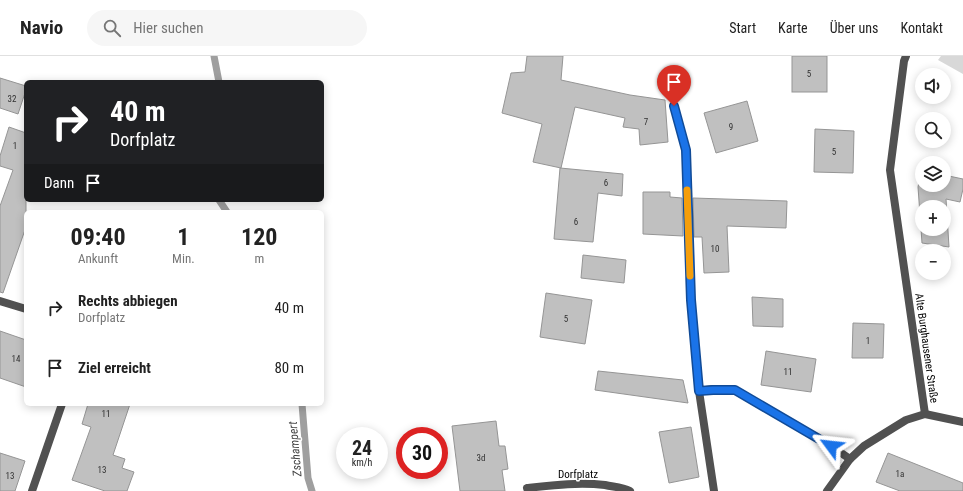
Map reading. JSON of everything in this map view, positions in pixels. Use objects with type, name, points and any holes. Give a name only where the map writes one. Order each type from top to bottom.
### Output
[{"type":"street","name":"Alte Burghausener Straße","points":[[906,56],[904,60],[890,170],[925,414],[963,422]]},
{"type":"street","points":[[674,106],[686,150],[691,300],[699,391],[714,491]]},
{"type":"street","points":[[0,300],[24,308]]},
{"type":"street","points":[[699,391],[735,390],[831,446],[850,459]]},
{"type":"street","points":[[32,491],[61,406]]},
{"type":"street","points":[[827,491],[850,459],[864,446],[906,420],[925,414]]},
{"type":"street","name":"Dorfplatz","points":[[528,491],[527,488],[557,484],[589,483],[624,488],[630,491]]},
{"type":"shaded area","points":[[941,56],[963,56],[963,74],[938,60]]},
{"type":"building","points":[[527,56],[563,56],[561,80],[630,95],[665,100],[668,142],[640,145],[639,129],[623,127],[625,118],[575,107],[561,168],[533,162],[542,124],[502,113],[511,73],[525,72]]},
{"type":"building","points":[[792,56],[827,56],[827,92],[792,92]]},
{"type":"building","points":[[0,78],[24,85],[24,96],[18,114],[0,108]]},
{"type":"building","points":[[747,101],[758,141],[716,153],[704,113]]},
{"type":"building","points":[[9,127],[24,132],[24,202],[26,202],[26,210],[24,210],[24,233],[3,293],[0,292],[0,206],[13,170],[0,166],[0,156]]},
{"type":"building","points":[[815,129],[854,131],[853,173],[814,172]]},
{"type":"building","points":[[560,168],[623,174],[622,196],[598,193],[593,242],[554,239]]},
{"type":"building","points":[[951,176],[963,179],[963,189],[960,202],[946,199],[919,200],[918,192],[951,192]]},
{"type":"building","points":[[643,192],[670,192],[670,197],[682,198],[683,236],[643,234]]},
{"type":"building","points":[[693,198],[787,201],[786,228],[727,226],[729,272],[704,273],[702,237],[694,237]]},
{"type":"building","points":[[922,236],[948,236],[949,244],[922,243]]},
{"type":"building","points":[[583,255],[626,260],[624,283],[581,278]]},
{"type":"building","points":[[546,293],[592,300],[585,344],[540,337]]},
{"type":"building","points":[[752,297],[783,299],[783,327],[753,326]]},
{"type":"building","points":[[853,323],[884,324],[883,358],[852,358]]},
{"type":"building","points":[[0,331],[24,339],[24,386],[0,378]]},
{"type":"building","points":[[766,351],[816,359],[811,392],[761,385]]},
{"type":"building","points":[[598,371],[683,380],[688,403],[595,390]]},
{"type":"building","points":[[87,406],[129,406],[113,455],[125,459],[122,468],[134,472],[127,491],[105,491],[72,480],[91,427],[82,424]]},
{"type":"building","points":[[496,421],[499,446],[505,446],[508,469],[502,470],[505,491],[460,491],[452,426]]},
{"type":"building","points":[[691,427],[699,477],[669,483],[659,432]]},
{"type":"building","points":[[0,453],[25,461],[15,491],[0,491]]},
{"type":"building","points":[[888,453],[963,483],[963,491],[900,491],[876,482]]},
{"type":"waterway","name":"Zschampert","points":[[214,56],[219,80]]},
{"type":"waterway","name":"Zschampert","points":[[220,202],[226,210]]},
{"type":"waterway","name":"Zschampert","points":[[302,406],[308,478],[312,491]]},
{"type":"slow traffic","points":[[687,190],[690,276]]},
{"type":"route","points":[[674,106],[686,150],[691,300],[699,391],[735,390],[831,446]]}]
